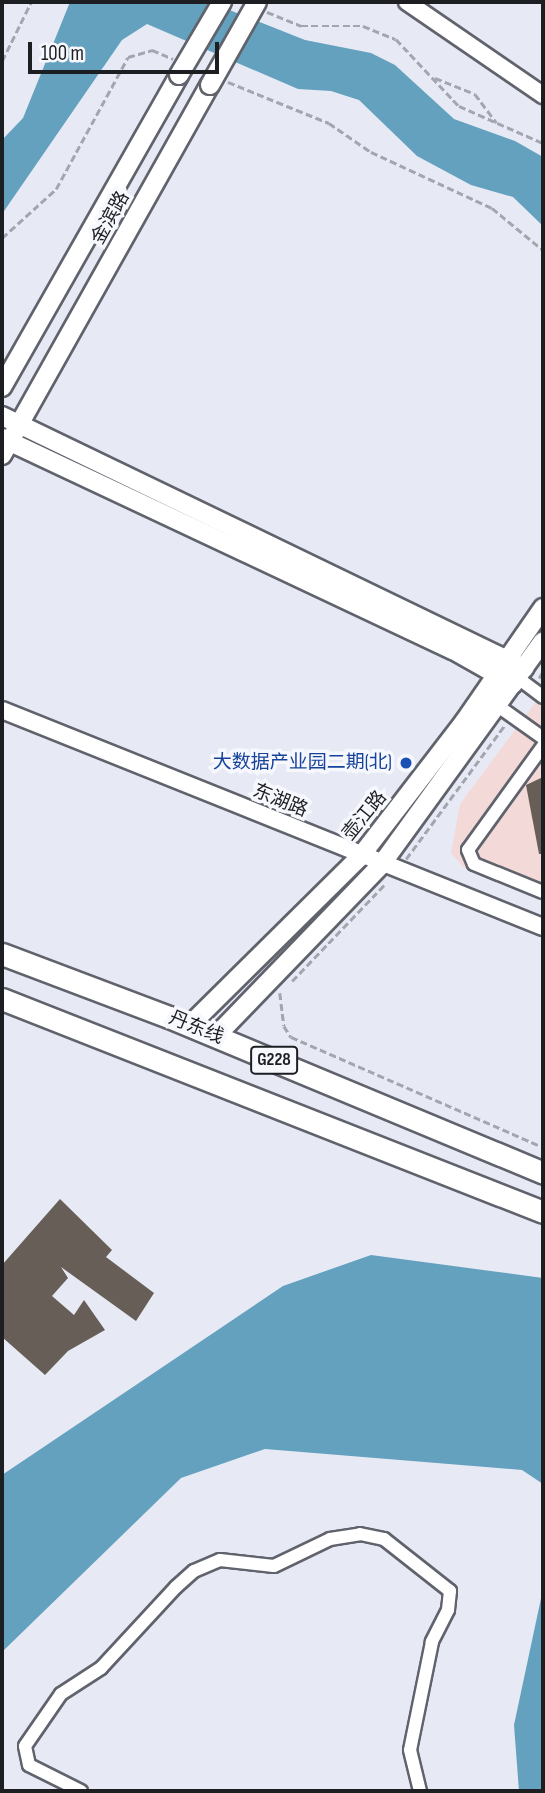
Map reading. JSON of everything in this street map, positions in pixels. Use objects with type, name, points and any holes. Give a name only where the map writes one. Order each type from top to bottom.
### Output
[{"type":"highway","name":"丹东线","points":[[2,954],[190,1025],[543,1173]]},
{"type":"highway","name":"G228","points":[[2,999],[543,1212]]},
{"type":"main road","name":"金滨路","points":[[2,387],[178,68],[222,2]]},
{"type":"main road","name":"金滨路","points":[[4,445],[19,425],[218,83],[256,4]]},
{"type":"main road","points":[[2,416],[508,657],[522,679]]},
{"type":"main road","points":[[4,445],[453,650],[496,675],[522,679]]},
{"type":"main road","name":"壶江路","points":[[190,1025],[360,857],[543,608]]},
{"type":"main road","points":[[216,1036],[389,868],[505,710],[543,641]]},
{"type":"street","points":[[407,2],[543,95]]},
{"type":"street","points":[[522,679],[543,697]]},
{"type":"street","name":"东湖路","points":[[2,710],[360,857],[543,927]]},
{"type":"street","points":[[505,710],[543,738]]},
{"type":"street","points":[[543,746],[468,850],[474,864],[543,892]]},
{"type":"street","points":[[81,1791],[29,1765],[25,1746],[61,1694],[101,1668],[176,1587],[194,1571],[220,1560],[274,1566],[330,1539],[360,1534],[384,1539],[450,1591],[448,1610],[432,1642],[410,1750],[420,1791]]},
{"type":"path","points":[[2,61],[31,2]]},
{"type":"path","points":[[256,4],[302,26],[363,26],[380,32],[410,50],[459,106],[543,143]]},
{"type":"path","points":[[2,237],[56,189],[128,57],[152,50],[178,68]]},
{"type":"path","points":[[432,76],[475,94],[500,125]]},
{"type":"path","points":[[218,83],[329,123],[371,152],[492,208],[543,250]]},
{"type":"path","points":[[522,679],[543,671]]},
{"type":"path","points":[[290,982],[389,868],[505,710]]},
{"type":"path","points":[[281,990],[284,1026],[291,1037],[543,1147]]},
{"type":"shaded area","points":[[543,692],[543,901],[464,868],[451,853],[460,804]]},
{"type":"water","points":[[70,2],[209,2],[305,40],[371,53],[395,65],[454,119],[515,141],[543,157],[543,226],[513,197],[471,185],[417,156],[359,100],[331,91],[298,89],[147,24],[122,40],[2,214],[2,140],[23,118]]},
{"type":"water","points":[[371,1255],[543,1278],[543,1484],[522,1470],[265,1449],[181,1478],[2,1652],[2,1475],[283,1286]]},
{"type":"water","points":[[543,1589],[543,1791],[519,1791],[514,1725]]},
{"type":"building","points":[[543,777],[543,854],[539,854],[526,785]]},
{"type":"building","points":[[60,1199],[112,1250],[106,1257],[154,1293],[136,1321],[61,1267],[68,1278],[52,1296],[74,1315],[84,1300],[105,1330],[68,1351],[45,1375],[2,1337],[2,1265]]},
{"type":"place","name":"大数据产业园二期(北)","points":[[406,763]]}]
